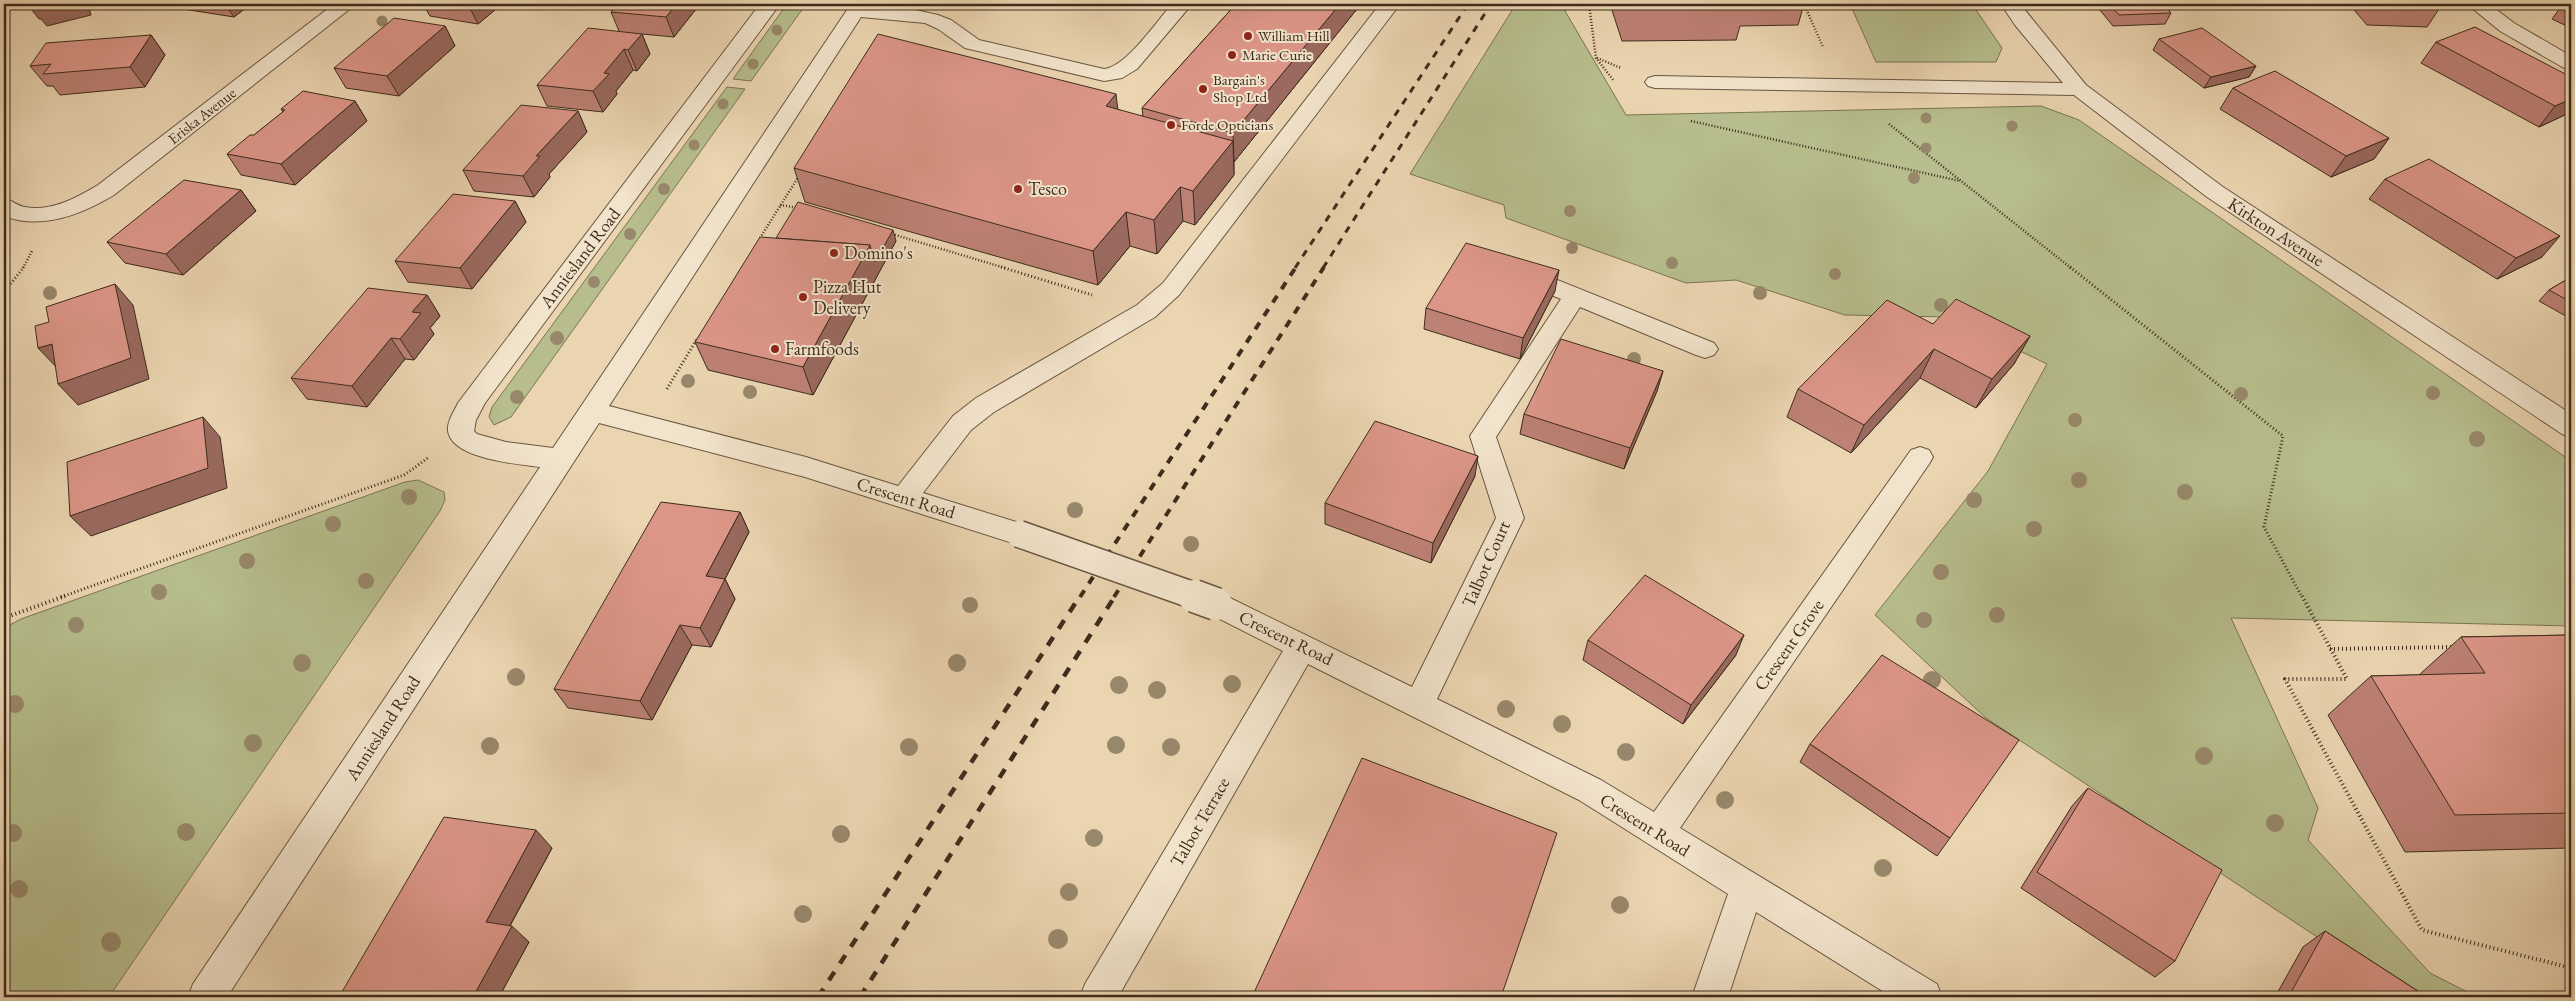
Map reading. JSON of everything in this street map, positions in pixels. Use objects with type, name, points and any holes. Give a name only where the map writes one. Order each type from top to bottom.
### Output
[{"type":"street","name":"Eriska Avenue","points":[[4,205],[17,213],[50,214],[69,209],[92,199],[134,169],[346,4]]},
{"type":"street","name":"Anniesland Road","points":[[462,435],[461,423],[476,396],[770,4]]},
{"type":"street","points":[[858,7],[927,18],[940,22],[962,40],[972,44],[1104,75],[1116,74],[1130,65],[1182,4]]},
{"type":"street","points":[[905,497],[962,422],[977,411],[1146,311],[1171,289],[1390,4]]},
{"type":"street","name":"Kirkton Avenue","points":[[2011,4],[2022,21],[2079,89],[2215,192],[2571,426]]},
{"type":"street","points":[[2477,4],[2507,27],[2571,64]]},
{"type":"street","name":"Anniesland Road","points":[[206,997],[590,411],[858,7]]},
{"type":"street","points":[[1655,82],[2079,89]]},
{"type":"street","points":[[1502,266],[1705,349]]},
{"type":"street","name":"Talbot Court","points":[[1420,705],[1510,518],[1483,436],[1576,295]]},
{"type":"street","name":"Crescent Road","points":[[590,411],[806,467],[905,497],[1019,534],[1216,604],[1590,790],[1924,997]]},
{"type":"street","points":[[462,435],[468,443],[479,446],[559,459]]},
{"type":"street","name":"Crescent Grove","points":[[1658,833],[1920,457]]},
{"type":"street","name":"Talbot Terrace","points":[[1098,997],[1302,646]]},
{"type":"street","points":[[1710,997],[1747,887]]},
{"type":"path","points":[[1804,4],[1839,85],[2282,436],[2264,527],[2347,679],[2285,679],[2422,930],[2571,968]]},
{"type":"path","points":[[755,246],[801,172]]},
{"type":"path","points":[[780,205],[806,208]]},
{"type":"path","points":[[891,234],[1146,311]]},
{"type":"path","points":[[645,424],[700,334]]},
{"type":"path","points":[[4,618],[404,475],[462,435]]},
{"type":"path","points":[[2330,649],[2456,647]]},
{"type":"green space","points":[[787,4],[806,4],[751,81],[733,79]]},
{"type":"green space","points":[[1516,4],[1568,4],[1565,11],[1626,115],[2041,106],[2079,120],[2571,461],[2571,626],[2231,618],[2318,808],[2308,840],[2430,973],[2477,997],[2408,997],[1986,718],[1875,615],[1988,471],[2047,364],[1949,317],[1845,315],[1736,280],[1686,283],[1506,218],[1504,205],[1410,174]]},
{"type":"green space","points":[[1850,4],[1972,4],[2002,48],[1996,62],[1876,62]]},
{"type":"green space","points":[[727,87],[745,89],[511,417],[494,425],[489,417],[492,407]]},
{"type":"green space","points":[[418,480],[444,492],[445,500],[440,511],[109,997],[4,997],[4,628],[21,619],[405,482]]},
{"type":"building","points":[[618,4],[677,4],[666,17],[611,12]]},
{"type":"building","points":[[1236,4],[1340,4],[1233,133],[1142,108]]},
{"type":"building","points":[[2109,4],[2163,4],[2171,13],[2119,15]]},
{"type":"building","points":[[2439,4],[2441,6],[2380,5]]},
{"type":"building","points":[[394,18],[445,26],[387,76],[334,68]]},
{"type":"building","points":[[2475,27],[2571,77],[2571,99],[2555,106],[2436,42]]},
{"type":"building","points":[[588,28],[642,34],[628,50],[624,49],[604,73],[609,74],[593,91],[537,85]]},
{"type":"building","points":[[2202,28],[2256,66],[2211,77],[2159,39]]},
{"type":"building","name":"Tesco","points":[[878,34],[1116,94],[1106,106],[1233,141],[1193,191],[1180,187],[1154,220],[1126,212],[1093,251],[794,168]]},
{"type":"building","points":[[151,35],[130,67],[43,74],[51,64],[30,66],[46,43]]},
{"type":"building","points":[[2275,71],[2389,138],[2346,156],[2233,88]]},
{"type":"building","points":[[303,91],[355,101],[281,164],[227,154],[285,110],[281,109]]},
{"type":"building","points":[[521,105],[578,111],[536,156],[540,156],[523,176],[463,170]]},
{"type":"building","points":[[2429,159],[2560,236],[2516,258],[2385,179]]},
{"type":"building","points":[[184,180],[241,190],[166,254],[107,242]]},
{"type":"building","points":[[453,194],[515,201],[460,268],[395,261]]},
{"type":"building","points":[[798,202],[893,230],[875,262],[870,245],[776,238]]},
{"type":"building","points":[[760,237],[870,245],[803,367],[695,342]]},
{"type":"building","points":[[1466,243],[1559,270],[1523,338],[1426,308]]},
{"type":"building","points":[[2571,277],[2571,302],[2549,290]]},
{"type":"building","points":[[115,284],[131,358],[58,384],[52,344],[38,348],[35,326],[49,322],[46,307]]},
{"type":"building","points":[[368,288],[427,295],[412,312],[421,313],[400,339],[391,338],[352,386],[291,378]]},
{"type":"building","points":[[1956,299],[2030,336],[1992,379],[1934,349],[1864,425],[1798,389],[1887,300],[1933,324]]},
{"type":"building","points":[[1561,339],[1663,371],[1630,448],[1524,414]]},
{"type":"building","points":[[203,417],[208,468],[70,516],[67,462]]},
{"type":"building","points":[[1375,421],[1478,456],[1433,543],[1325,503]]},
{"type":"building","points":[[661,502],[740,512],[706,576],[725,579],[700,628],[680,625],[640,701],[554,689]]},
{"type":"building","points":[[1645,575],[1744,635],[1691,705],[1588,640]]},
{"type":"building","points":[[2571,635],[2571,813],[2455,815],[2371,676],[2485,673],[2461,637]]},
{"type":"building","points":[[1882,655],[2019,740],[1950,838],[1810,744]]},
{"type":"building","points":[[1362,758],[1557,833],[1501,997],[1252,997]]},
{"type":"building","points":[[2088,788],[2222,870],[2175,961],[2037,872]]},
{"type":"building","points":[[444,817],[536,830],[486,922],[512,926],[474,995],[450,991],[447,997],[339,997]]},
{"type":"building","points":[[2325,931],[2427,997],[2289,996]]},
{"type":"railway","points":[[1295,268],[1468,4]]},
{"type":"railway","points":[[1323,268],[1491,4]]},
{"type":"railway","points":[[1080,597],[1296,267]]},
{"type":"railway","points":[[1114,597],[1324,267]]},
{"type":"railway","points":[[818,997],[1080,596]]},
{"type":"railway","points":[[860,997],[1115,596]]},
{"type":"place","name":"William Hill","points":[[1248,36]]},
{"type":"place","name":"Marie Curie","points":[[1232,55]]},
{"type":"place","name":"Bargain's Shop Ltd","points":[[1203,89]]},
{"type":"place","name":"Forde Opticians","points":[[1171,125]]},
{"type":"place","name":"Tesco","points":[[1018,189]]},
{"type":"place","name":"Domino's","points":[[834,253]]},
{"type":"place","name":"Pizza Hut Delivery","points":[[803,297]]},
{"type":"place","name":"Farmfoods","points":[[775,349]]}]
